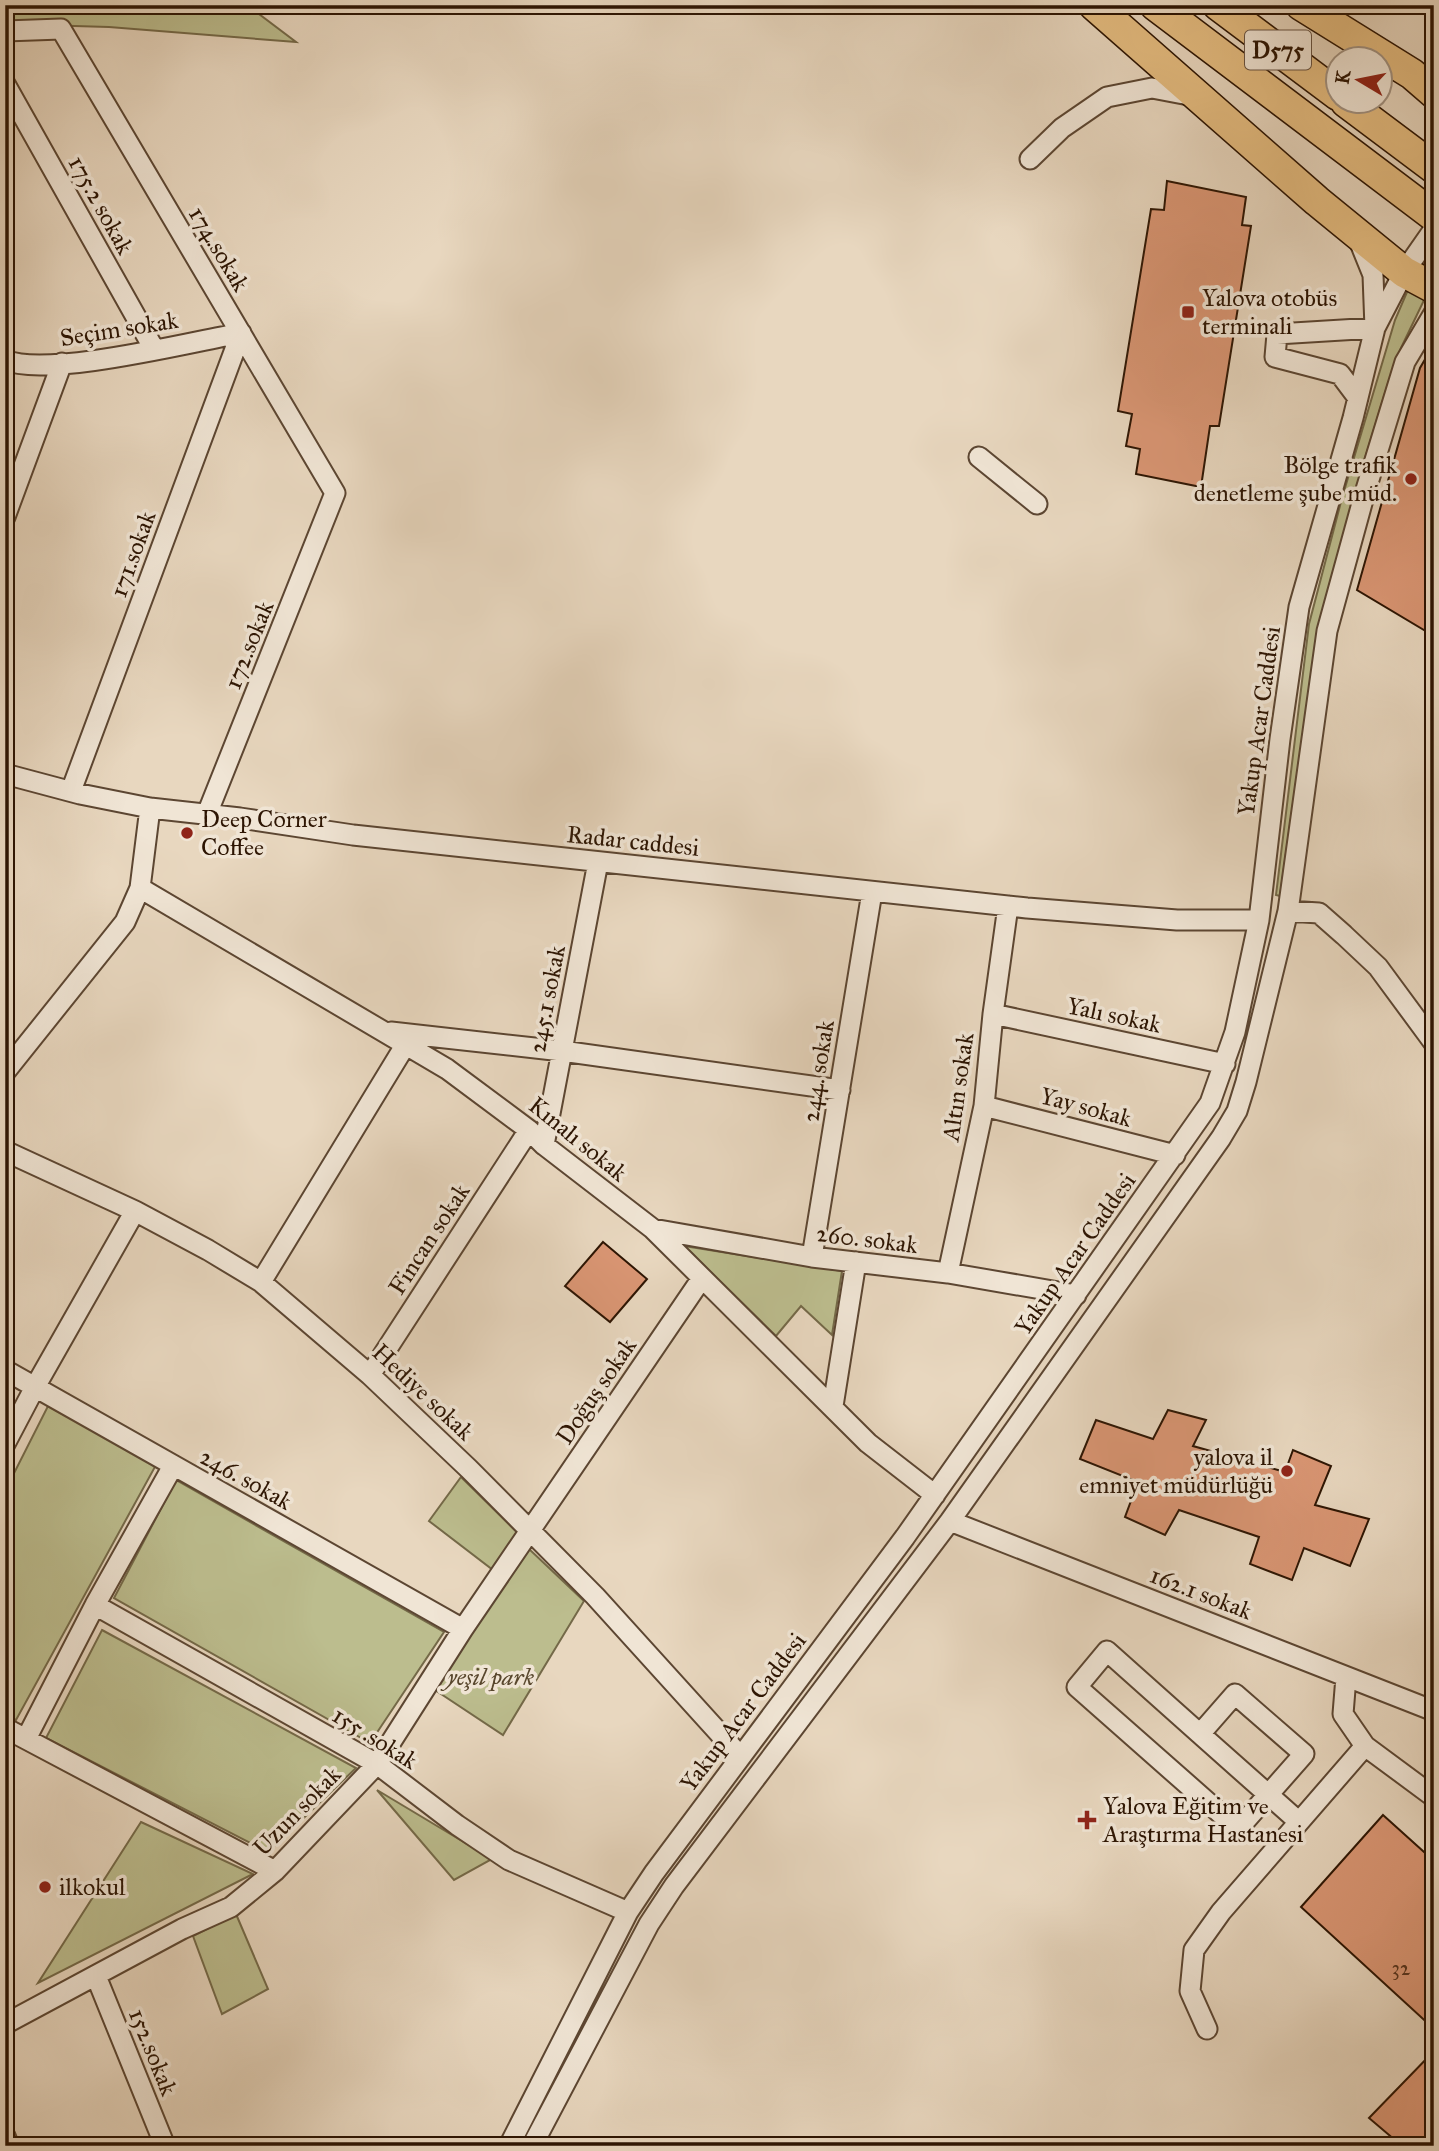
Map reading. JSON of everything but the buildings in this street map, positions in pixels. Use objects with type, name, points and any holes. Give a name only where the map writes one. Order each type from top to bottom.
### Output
[{"type":"highway","points":[[1094,5],[1357,233],[1404,272],[1434,288]]},
{"type":"highway","name":"D575","points":[[1155,5],[1434,216]]},
{"type":"highway","name":"D575","points":[[1218,5],[1324,84]]},
{"type":"highway","points":[[1301,5],[1412,74],[1434,93]]},
{"type":"highway","points":[[1365,116],[1434,168]]},
{"type":"street","name":"174.sokak","points":[[5,31],[61,29],[335,494]]},
{"type":"street","name":"175.2 sokak","points":[[5,84],[154,349]]},
{"type":"street","points":[[1030,159],[1062,128],[1107,96],[1152,88],[1196,96]]},
{"type":"street","name":"Yakup Acar Caddesi","points":[[509,2146],[628,1912],[740,1756],[935,1495],[1210,1103],[1235,1032],[1259,920],[1280,739],[1299,607],[1375,328],[1404,272],[1434,229]]},
{"type":"street","points":[[1357,233],[1373,275],[1375,328],[1278,334],[1275,358],[1340,374],[1358,398]]},
{"type":"street","name":"Yakup Acar Caddesi","points":[[532,2146],[649,1924],[674,1886],[950,1521],[1221,1138],[1237,1111],[1250,1070],[1288,911],[1327,631],[1363,496],[1405,362],[1425,335],[1434,313]]},
{"type":"street","name":"Seçim sokak","points":[[5,360],[35,366],[62,363],[240,333]]},
{"type":"street","name":"171.sokak","points":[[71,791],[240,333]]},
{"type":"street","points":[[5,517],[62,363]]},
{"type":"street","points":[[979,457],[1037,504]]},
{"type":"street","name":"172.sokak","points":[[207,814],[335,494]]},
{"type":"street","name":"Radar caddesi","points":[[5,774],[150,808],[353,835],[1007,905],[1177,920],[1259,920]]},
{"type":"street","points":[[5,1072],[125,922],[140,888],[150,808]]},
{"type":"street","name":"245.1 sokak","points":[[544,1145],[598,862]]},
{"type":"street","name":"Kınalı sokak","points":[[140,888],[447,1069],[529,1130],[544,1145],[653,1229],[868,1443],[935,1495]]},
{"type":"street","name":"244. sokak","points":[[812,1257],[872,892]]},
{"type":"street","name":"Altın sokak","points":[[948,1273],[984,1106],[1007,905]]},
{"type":"street","points":[[1288,911],[1319,913],[1344,935],[1378,967],[1434,1043]]},
{"type":"street","name":"Yalı sokak","points":[[993,1014],[1225,1063]]},
{"type":"street","points":[[383,1031],[562,1051],[840,1090]]},
{"type":"street","points":[[261,1282],[405,1044]]},
{"type":"street","name":"Yay sokak","points":[[984,1106],[1175,1155]]},
{"type":"street","name":"Fincan sokak","points":[[369,1375],[529,1130]]},
{"type":"street","name":"Hediye sokak","points":[[5,1151],[135,1210],[261,1282],[369,1375],[469,1469],[595,1596],[740,1756]]},
{"type":"street","points":[[5,1444],[135,1210]]},
{"type":"street","name":"260. sokak","points":[[653,1229],[812,1257],[948,1273],[1076,1295]]},
{"type":"street","points":[[833,1406],[856,1262]]},
{"type":"street","name":"Doğuş sokak","points":[[530,1531],[702,1278]]},
{"type":"street","name":"246. sokak","points":[[5,1370],[463,1629]]},
{"type":"street","points":[[26,1739],[95,1605],[173,1466]]},
{"type":"street","name":"162.1 sokak","points":[[950,1521],[1434,1711]]},
{"type":"street","name":"Uzun sokak","points":[[5,2024],[182,1929],[231,1907],[275,1871],[377,1764],[463,1629],[530,1531]]},
{"type":"street","name":"155 .sokak","points":[[95,1605],[377,1764],[457,1825],[509,1860],[628,1912]]},
{"type":"street","points":[[1200,1734],[1235,1693],[1304,1754],[1269,1794],[1238,1829],[1077,1687],[1107,1651],[1200,1734],[1269,1794],[1298,1821]]},
{"type":"street","points":[[1346,1676],[1343,1714],[1365,1746],[1434,1797]]},
{"type":"street","points":[[5,1728],[275,1871]]},
{"type":"street","points":[[1207,2029],[1190,1991],[1194,1950],[1221,1912],[1365,1746]]},
{"type":"street","name":"152.sokak","points":[[96,1976],[164,2146]]},
{"type":"street","points":[[5,2136],[9,2146]]},
{"type":"green space","points":[[5,5],[247,5],[296,42],[109,27],[5,24]]},
{"type":"green space","points":[[1410,285],[1427,294],[1401,348],[1388,383],[1362,468],[1316,640],[1280,896],[1276,895],[1309,624],[1342,498],[1395,320]]},
{"type":"green space","points":[[684,1246],[842,1271],[832,1335],[801,1306],[776,1336]]},
{"type":"green space","points":[[48,1406],[156,1465],[16,1720],[5,1715],[5,1491]]},
{"type":"green space","points":[[461,1477],[518,1533],[493,1570],[429,1521]]},
{"type":"green space","points":[[176,1480],[444,1632],[370,1743],[114,1598]]},
{"type":"green space","name":"yeşil park","points":[[528,1548],[584,1601],[503,1735],[435,1690]]},
{"type":"green space","points":[[102,1630],[356,1768],[268,1852],[46,1738]]},
{"type":"green space","points":[[377,1790],[492,1859],[454,1880]]},
{"type":"green space","points":[[141,1822],[253,1874],[38,1983]]},
{"type":"green space","points":[[236,1914],[268,1989],[222,2014],[193,1936]]},
{"type":"place","name":"Yalova otobüs terminali","points":[[1188,312]]},
{"type":"place","name":"Bölge trafik denetleme şube müd.","points":[[1411,479]]},
{"type":"place","name":"Deep Corner Coffee","points":[[187,833]]},
{"type":"place","name":"yalova il emniyet müdürlüğü","points":[[1287,1471]]},
{"type":"place","name":"Yalova Eğitim ve Araştırma Hastanesi","points":[[1087,1820]]},
{"type":"place","name":"ilkokul","points":[[45,1887]]}]
